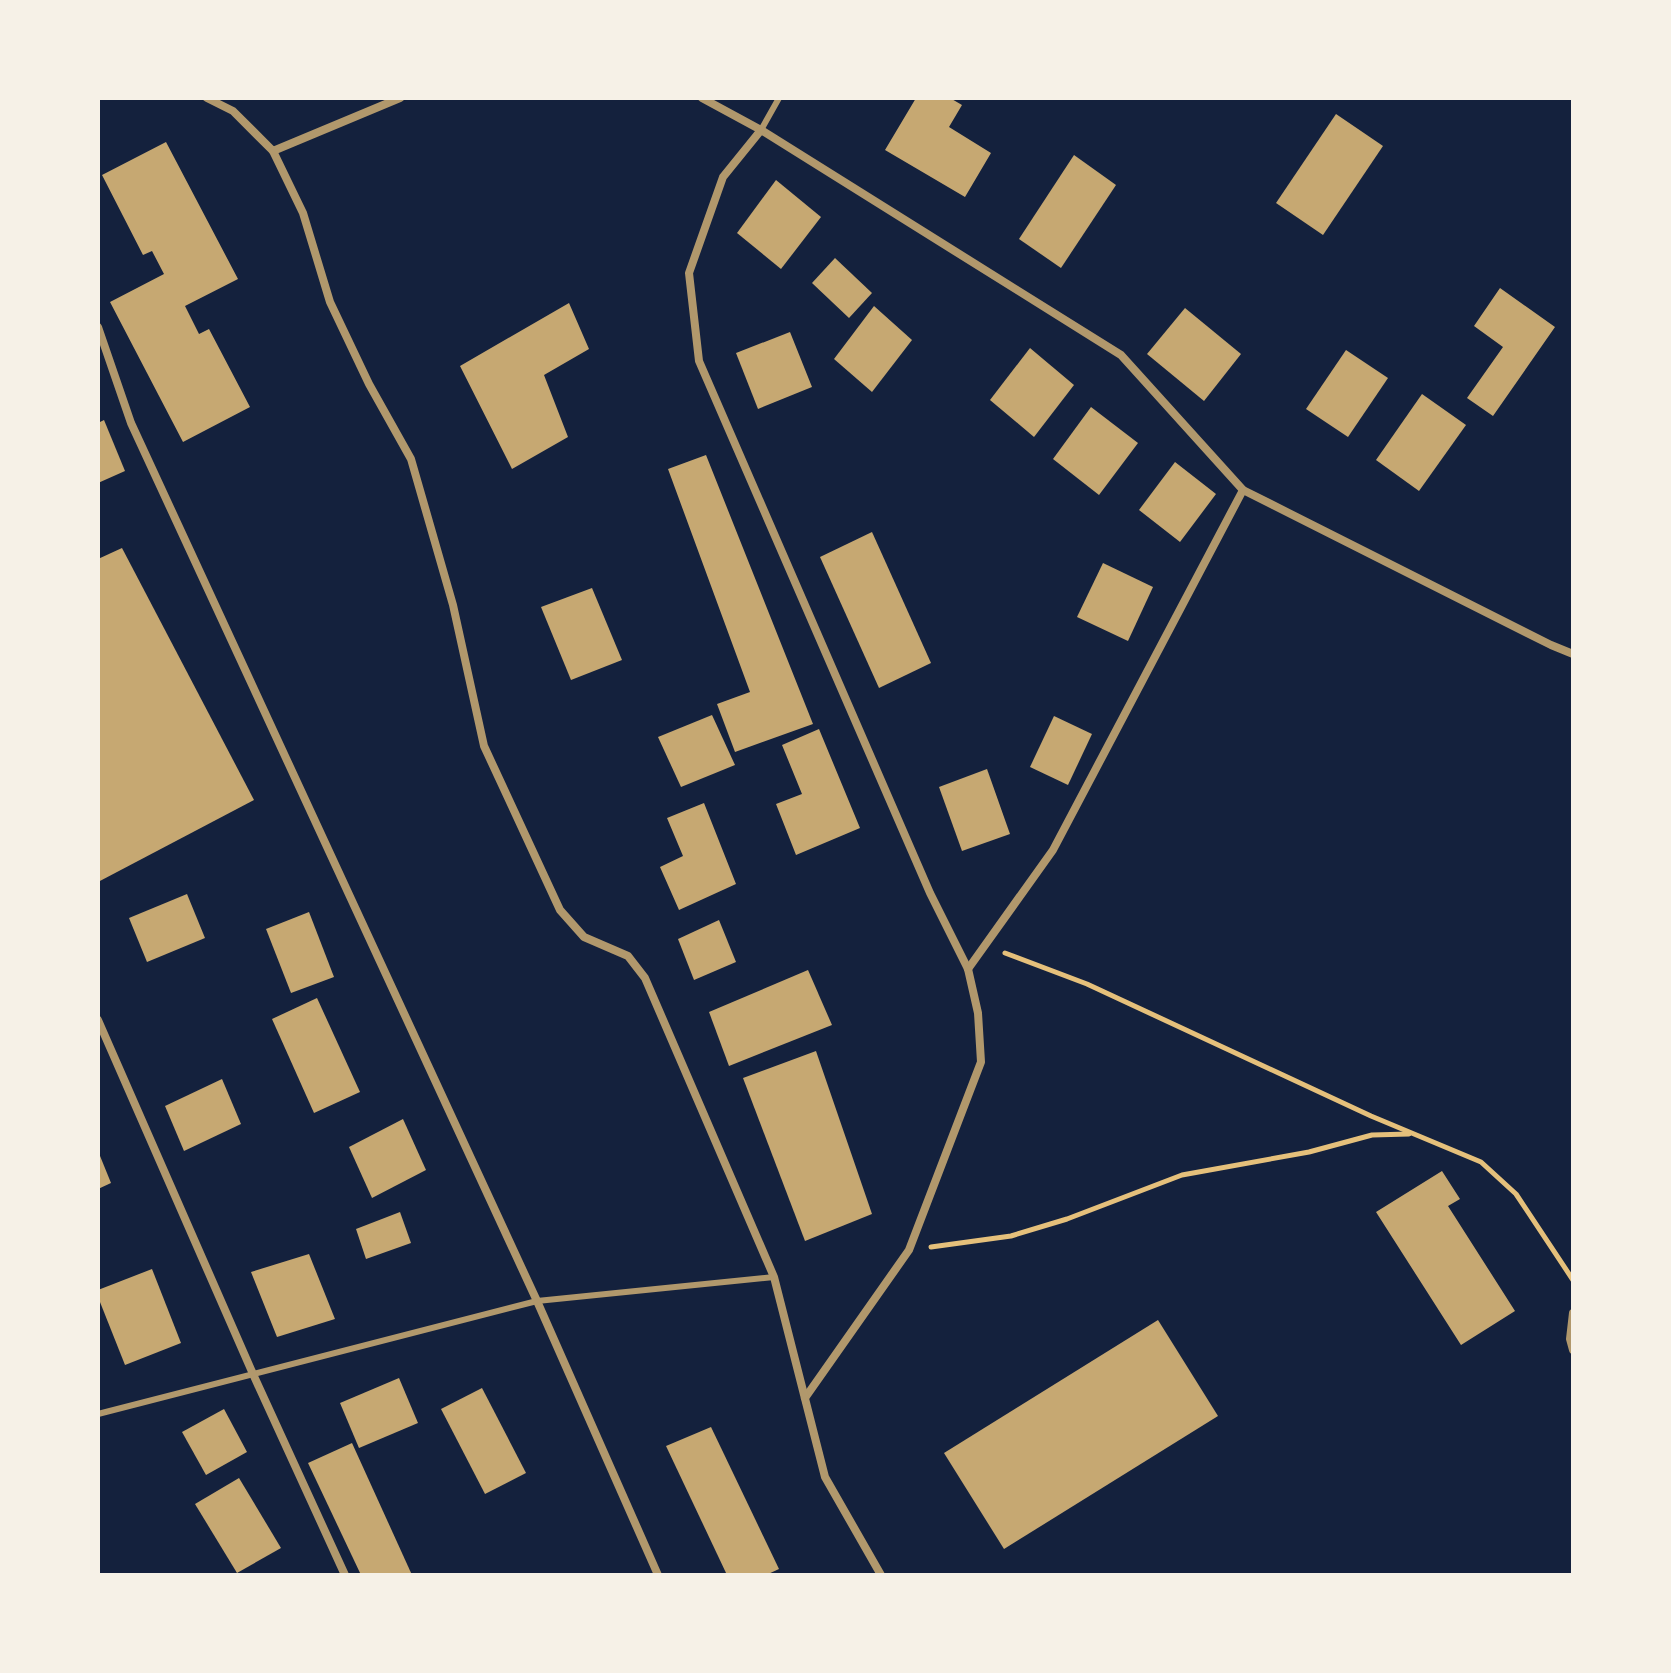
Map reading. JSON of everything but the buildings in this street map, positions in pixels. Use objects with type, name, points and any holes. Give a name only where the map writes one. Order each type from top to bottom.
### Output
[{"type":"street","points":[[207,98],[233,111],[273,151],[303,213],[330,302],[369,384],[411,459],[453,605],[484,746],[560,910],[584,937],[628,956],[645,978],[774,1277],[825,1477],[881,1575]]},
{"type":"street","points":[[273,151],[400,98]]},
{"type":"street","points":[[702,98],[761,130],[1121,355],[1243,490],[1573,654]]},
{"type":"street","points":[[761,130],[723,177],[689,273],[699,361],[930,893],[968,969],[978,1013],[981,1062],[909,1250],[805,1398]]},
{"type":"street","points":[[98,327],[131,423],[537,1301],[658,1575]]},
{"type":"street","points":[[968,969],[1053,850],[1243,490]]},
{"type":"street","points":[[98,1020],[345,1575]]},
{"type":"street","points":[[1573,1313],[1570,1339],[1573,1350]]},
{"type":"lane","points":[[761,130],[779,98]]},
{"type":"lane","points":[[98,1414],[537,1301],[774,1277]]},
{"type":"path","points":[[984,945],[1087,984],[1481,1162],[1516,1194],[1573,1280]]},
{"type":"path","points":[[909,1250],[1011,1236],[1067,1219],[1182,1175],[1309,1152],[1372,1135],[1414,1134]]}]
